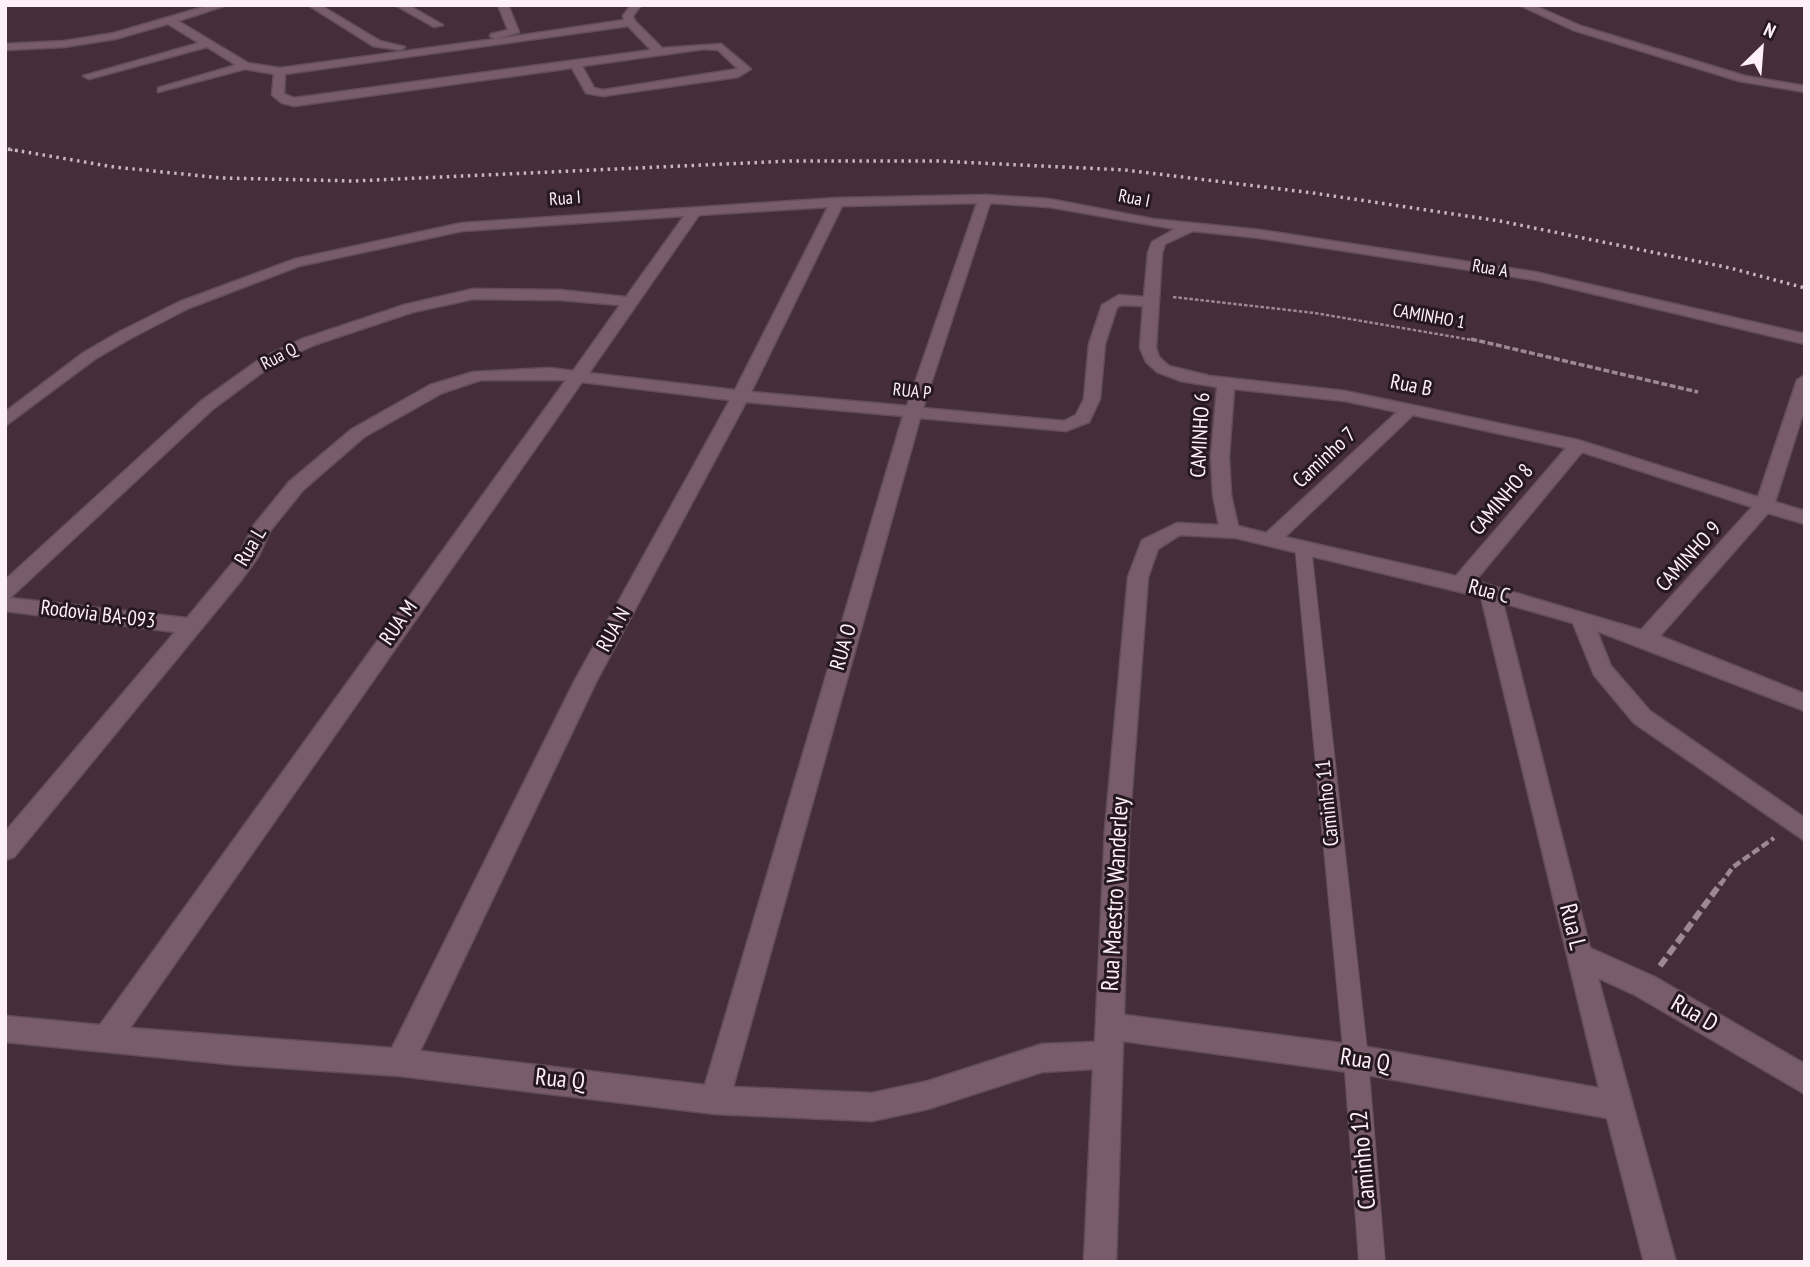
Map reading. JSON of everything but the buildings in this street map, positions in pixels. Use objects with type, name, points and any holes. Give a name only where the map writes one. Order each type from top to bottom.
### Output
[{"type":"street","points":[[5,47],[74,43],[172,22],[222,5]]},
{"type":"street","points":[[313,5],[383,47],[445,43],[513,33],[503,5]]},
{"type":"street","points":[[400,5],[438,25]]},
{"type":"street","points":[[433,5],[445,43]]},
{"type":"street","points":[[636,5],[628,16],[659,52]]},
{"type":"street","points":[[1524,5],[1577,28],[1731,75],[1805,89]]},
{"type":"street","points":[[172,22],[245,66],[280,71],[631,22]]},
{"type":"street","points":[[89,76],[207,44]]},
{"type":"street","points":[[280,71],[278,95],[286,101],[294,102],[659,52],[721,47],[745,69],[738,74],[603,93],[590,91],[575,64]]},
{"type":"street","points":[[163,90],[245,66]]},
{"type":"street","name":"Rua I","points":[[5,421],[89,356],[184,305],[295,263],[462,227],[836,202],[985,199],[1049,203],[1171,225]]},
{"type":"street","name":"RUA O","points":[[715,1100],[913,411],[985,199]]},
{"type":"street","name":"RUA N","points":[[400,1062],[585,682],[741,396],[836,202]]},
{"type":"street","name":"RUA M","points":[[107,1038],[695,211]]},
{"type":"street","name":"Rua A","points":[[1171,225],[1274,236],[1535,276],[1805,339]]},
{"type":"street","name":"Rua B","points":[[1189,228],[1159,242],[1155,253],[1149,348],[1152,359],[1163,369],[1181,376],[1345,396],[1578,445],[1805,518]]},
{"type":"street","name":"Rua Q","points":[[5,593],[207,405],[266,362],[308,342],[409,308],[473,295],[560,296],[631,302]]},
{"type":"street","name":"RUA P","points":[[577,376],[741,396],[1058,426],[1077,422],[1092,399],[1097,344],[1110,305],[1119,300],[1151,299]]},
{"type":"street","name":"Rua L","points":[[5,850],[232,578],[248,557],[261,529],[296,486],[349,440],[383,417],[436,389],[479,375],[522,372],[577,376]]},
{"type":"street","points":[[1765,504],[1805,380]]},
{"type":"street","name":"CAMINHO 6","points":[[1226,382],[1220,457],[1222,495],[1230,532]]},
{"type":"street","name":"Caminho 7","points":[[1270,540],[1410,409]]},
{"type":"street","name":"CAMINHO 8","points":[[1461,584],[1578,445]]},
{"type":"street","name":"CAMINHO 9","points":[[1645,639],[1736,540],[1765,504]]},
{"type":"street","name":"Rua C","points":[[1163,536],[1177,529],[1230,532],[1303,546],[1461,584],[1645,639],[1805,703]]},
{"type":"street","name":"Rua Maestro Wanderley","points":[[1100,1262],[1117,830],[1138,577],[1149,545],[1163,536]]},
{"type":"street","name":"Rua L","points":[[1490,592],[1579,956],[1660,1262]]},
{"type":"street","name":"Rodovia BA-093","points":[[5,604],[191,625]]},
{"type":"street","points":[[1582,618],[1602,669],[1642,717],[1799,827]]},
{"type":"street","name":"Rua D","points":[[1579,956],[1645,986],[1805,1080]]},
{"type":"street","name":"Rua Q","points":[[1110,1026],[1356,1059],[1552,1096],[1619,1105]]},
{"type":"street","name":"Rua Q","points":[[5,1029],[239,1052],[400,1062],[715,1100],[872,1107],[928,1095],[1042,1058],[1109,1055]]},
{"type":"lane","name":"Caminho 11","points":[[1303,546],[1356,1059]]},
{"type":"lane","name":"Caminho 12","points":[[1356,1059],[1372,1262]]},
{"type":"path","name":"CAMINHO 1","points":[[1151,299],[1315,313],[1416,328],[1570,360],[1698,392]]},
{"type":"path","points":[[1645,986],[1733,867],[1799,827]]},
{"type":"railway","points":[[5,149],[18,151]]},
{"type":"railway","points":[[8,149],[114,167],[222,178],[354,181],[790,161],[937,161],[1125,170],[1313,193],[1500,221],[1730,268],[1805,288]]}]
